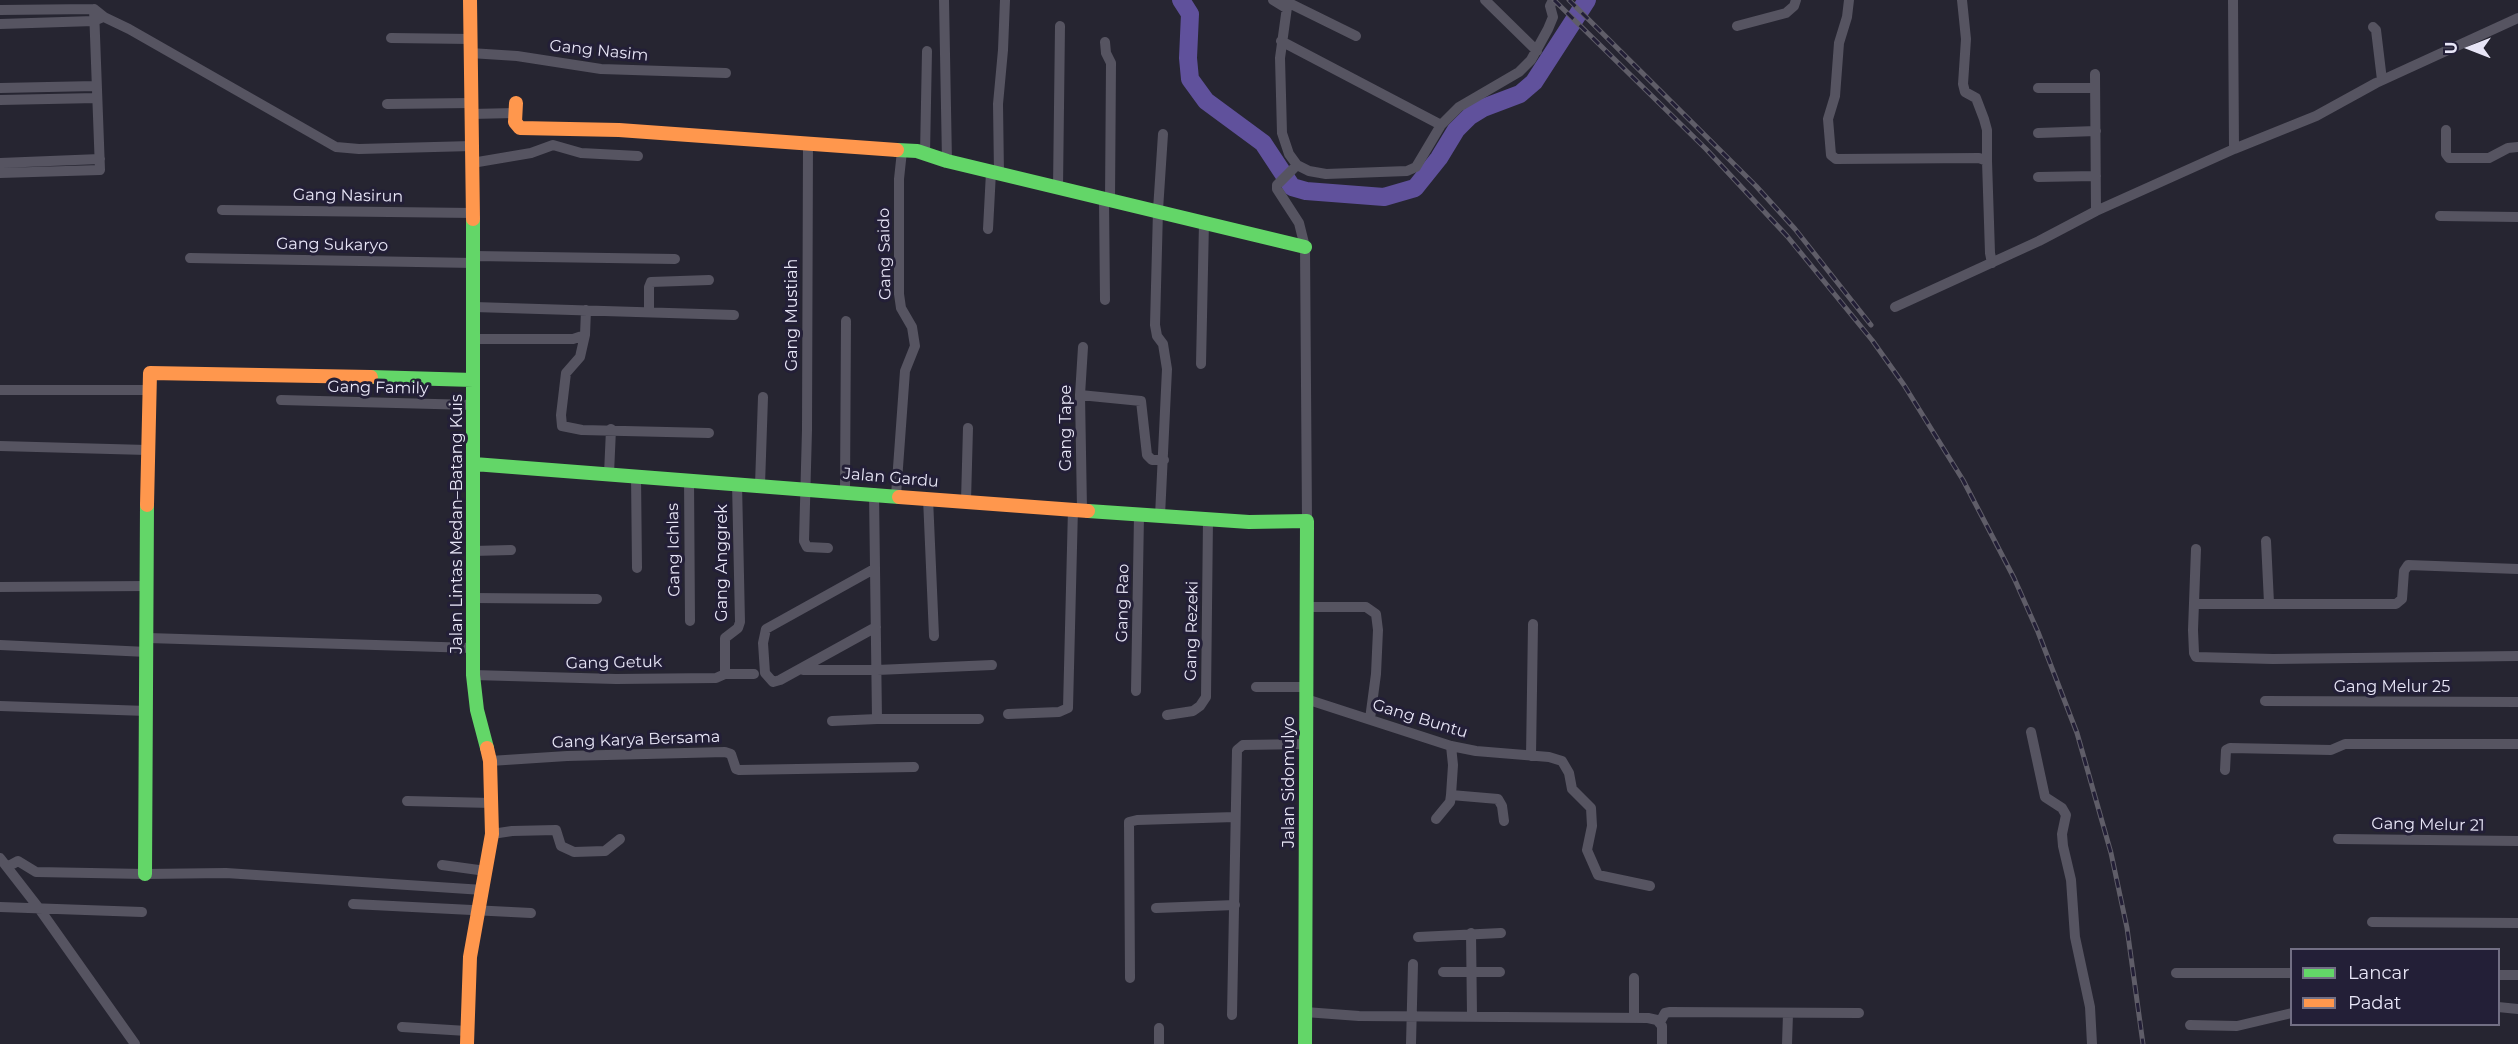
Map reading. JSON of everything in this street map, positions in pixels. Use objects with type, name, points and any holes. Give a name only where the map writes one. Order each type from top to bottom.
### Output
[{"type":"main road","name":"Jalan Lintas Medan–Batang Kuis","points":[[467,1037],[468,982],[492,834],[490,761],[477,710],[473,675],[474,259],[470,0]]},
{"type":"main road","points":[[516,108],[515,122],[520,128],[619,130],[917,151],[995,173],[1158,210],[1305,247]]},
{"type":"main road","points":[[145,874],[149,374],[152,372],[473,380]]},
{"type":"main road","name":"Jalan Gardu","points":[[474,464],[1139,515],[1249,522],[1306,521]]},
{"type":"main road","name":"Jalan Sidomulyo","points":[[1305,1044],[1306,521]]},
{"type":"street","points":[[944,0],[947,161]]},
{"type":"street","points":[[988,228],[995,173],[998,104],[1004,50],[1005,0]]},
{"type":"street","points":[[1273,0],[1287,3],[1356,36]]},
{"type":"street","points":[[1485,0],[1538,51]]},
{"type":"street","points":[[1293,168],[1326,174],[1407,171],[1416,167],[1441,125],[1475,96],[1519,72],[1538,51],[1553,17],[1550,6],[1552,0]]},
{"type":"street","points":[[1737,26],[1786,13],[1794,6],[1796,0]]},
{"type":"street","points":[[1849,0],[1850,8],[1839,43],[1835,96],[1828,119],[1829,153],[1832,157],[1979,158],[1987,161]]},
{"type":"street","points":[[1962,0],[1966,39],[1963,84],[1965,92],[1976,98],[1987,130],[1992,263]]},
{"type":"street","points":[[2232,0],[2234,149]]},
{"type":"street","points":[[1287,3],[1281,41],[1279,100],[1282,133],[1293,168]]},
{"type":"street","points":[[0,173],[21,168],[100,159],[96,86],[99,19],[94,9],[6,10],[6,24],[99,19],[168,50],[329,145],[359,148],[472,146]]},
{"type":"street","points":[[1895,307],[1992,263],[2096,211],[2234,149],[2316,116],[2382,80],[2518,18]]},
{"type":"street","points":[[1058,188],[1060,26]]},
{"type":"street","points":[[2373,27],[2376,30],[2382,80]]},
{"type":"street","name":"Gang Nasim","points":[[391,38],[470,46],[601,69],[726,73]]},
{"type":"street","points":[[1281,41],[1441,125]]},
{"type":"street","points":[[1105,300],[1111,63],[1106,53],[1106,42]]},
{"type":"street","points":[[926,154],[927,51]]},
{"type":"street","points":[[2095,74],[2096,211]]},
{"type":"street","points":[[0,88],[96,86]]},
{"type":"street","points":[[2038,87],[2095,88]]},
{"type":"street","points":[[15,88],[16,100]]},
{"type":"street","points":[[0,100],[97,98]]},
{"type":"street","points":[[387,104],[471,109],[516,108]]},
{"type":"street","points":[[2446,130],[2446,154],[2450,158],[2489,158],[2508,148],[2518,147]]},
{"type":"street","points":[[2038,133],[2096,131]]},
{"type":"street","points":[[1160,516],[1167,369],[1163,344],[1155,325],[1158,210],[1163,134]]},
{"type":"street","name":"Gang Mustiah","points":[[808,142],[805,545],[812,548],[828,548]]},
{"type":"street","points":[[472,163],[526,154],[553,145],[581,153],[638,156]]},
{"type":"street","name":"Gang Saido","points":[[896,495],[905,371],[915,346],[912,327],[901,309],[899,294],[899,179],[902,151]]},
{"type":"street","points":[[0,163],[21,168]]},
{"type":"street","points":[[1293,168],[1277,185],[1277,192],[1299,223],[1305,247],[1306,521]]},
{"type":"street","points":[[2038,177],[2096,176]]},
{"type":"street","name":"Gang Nasirun","points":[[222,210],[473,213]]},
{"type":"street","points":[[2440,216],[2518,217]]},
{"type":"street","points":[[1201,364],[1204,222]]},
{"type":"street","name":"Gang Sukaryo","points":[[190,258],[675,259]]},
{"type":"street","points":[[649,312],[651,282],[709,280]]},
{"type":"street","points":[[474,306],[734,315]]},
{"type":"street","points":[[586,310],[585,335],[578,362],[566,373],[561,425],[564,428],[582,430],[709,433]]},
{"type":"street","points":[[845,491],[846,321]]},
{"type":"street","points":[[474,339],[573,339],[585,335]]},
{"type":"street","name":"Gang Tape","points":[[1008,714],[1059,712],[1068,708],[1083,347]]},
{"type":"street","points":[[0,390],[148,390]]},
{"type":"street","points":[[1080,395],[1141,401],[1147,455],[1152,459],[1164,460]]},
{"type":"street","points":[[760,485],[763,397]]},
{"type":"street","name":"Gang Family","points":[[281,400],[473,405]]},
{"type":"street","points":[[966,501],[968,428]]},
{"type":"street","points":[[609,474],[611,429]]},
{"type":"street","points":[[0,446],[147,450]]},
{"type":"street","points":[[636,476],[637,568]]},
{"type":"street","name":"Gang Ichlas","points":[[688,479],[690,621]]},
{"type":"street","name":"Gang Anggrek","points":[[724,674],[725,638],[738,628],[740,622],[738,483]]},
{"type":"street","points":[[874,493],[877,720]]},
{"type":"street","points":[[928,498],[933,636]]},
{"type":"street","name":"Gang Rao","points":[[1136,691],[1139,515]]},
{"type":"street","name":"Gang Rezeki","points":[[1167,715],[1193,711],[1206,698],[1208,519]]},
{"type":"street","points":[[2266,541],[2268,603]]},
{"type":"street","points":[[2196,549],[2194,604],[2194,652],[2196,657],[2518,656]]},
{"type":"street","points":[[474,551],[512,550]]},
{"type":"street","points":[[2194,604],[2396,604],[2402,599],[2404,571],[2408,565],[2518,569]]},
{"type":"street","points":[[874,569],[766,629],[763,643],[765,673],[770,679],[777,681],[802,670],[876,627]]},
{"type":"street","points":[[0,586],[147,586]]},
{"type":"street","points":[[474,598],[597,599]]},
{"type":"street","points":[[1306,608],[1366,607],[1373,610],[1377,620],[1378,644],[1370,720]]},
{"type":"street","points":[[1531,756],[1533,624]]},
{"type":"street","points":[[148,638],[473,648]]},
{"type":"street","points":[[0,645],[147,652]]},
{"type":"street","points":[[802,670],[877,670],[992,665]]},
{"type":"street","name":"Gang Getuk","points":[[473,675],[616,679],[716,678],[724,674],[754,674]]},
{"type":"street","name":"Gang Buntu","points":[[1256,687],[1306,693],[1370,720],[1451,746],[1562,761],[1569,773],[1572,789],[1591,808],[1592,826],[1587,850],[1598,875],[1650,886]]},
{"type":"street","name":"Gang Melur 25","points":[[2265,701],[2518,702]]},
{"type":"street","points":[[0,706],[147,711]]},
{"type":"street","points":[[832,721],[979,719]]},
{"type":"street","points":[[2031,732],[2045,798],[2062,808],[2066,815],[2062,834],[2063,846],[2071,880],[2075,937],[2090,1007],[2092,1044]]},
{"type":"street","points":[[1232,1015],[1235,905],[1234,817],[1239,746],[1306,744]]},
{"type":"street","points":[[2225,770],[2226,750],[2230,748],[2331,750],[2345,744],[2518,744]]},
{"type":"street","points":[[1436,819],[1450,802],[1454,765],[1451,746]]},
{"type":"street","name":"Gang Karya Bersama","points":[[490,761],[567,756],[725,752],[731,754],[735,769],[740,771],[914,767]]},
{"type":"street","points":[[1451,795],[1498,799],[1502,806],[1504,821]]},
{"type":"street","points":[[407,801],[492,803]]},
{"type":"street","points":[[1130,978],[1127,824],[1131,820],[1234,817]]},
{"type":"street","points":[[492,834],[556,830],[561,846],[574,852],[605,851],[620,839]]},
{"type":"street","name":"Gang Melur 21","points":[[2338,839],[2518,841]]},
{"type":"street","points":[[9,863],[36,872],[226,873],[483,890]]},
{"type":"street","points":[[9,863],[135,1044]]},
{"type":"street","points":[[442,865],[486,871]]},
{"type":"street","points":[[353,904],[531,914]]},
{"type":"street","points":[[1156,908],[1235,905]]},
{"type":"street","points":[[0,907],[142,912]]},
{"type":"street","points":[[2372,922],[2518,923]]},
{"type":"street","points":[[1471,933],[1472,1015]]},
{"type":"street","points":[[1418,937],[1501,933]]},
{"type":"street","points":[[1411,1044],[1413,964]]},
{"type":"street","points":[[1443,972],[1500,972]]},
{"type":"street","points":[[2176,973],[2290,973]]},
{"type":"street","points":[[2500,975],[2518,975]]},
{"type":"street","points":[[1634,978],[1634,1017]]},
{"type":"street","points":[[2500,1007],[2518,1009]]},
{"type":"street","points":[[1305,1012],[1412,1016],[1634,1017],[1660,1022]]},
{"type":"street","points":[[1662,1044],[1660,1022],[1665,1013],[1670,1012],[1859,1013]]},
{"type":"street","points":[[2190,1025],[2237,1026],[2290,1013]]},
{"type":"street","points":[[1787,1044],[1788,1014]]},
{"type":"street","points":[[402,1027],[467,1037]]},
{"type":"street","points":[[1158,1028],[1159,1044]]},
{"type":"waterway","points":[[1181,0],[1190,14],[1188,58],[1190,79],[1206,101],[1263,143],[1292,187],[1306,191],[1384,197],[1415,188],[1439,158],[1456,130],[1470,116],[1483,108],[1520,94],[1534,82],[1587,0]]},
{"type":"railway","points":[[1554,0],[1706,149],[1787,236],[1872,340],[1904,385],[1963,480],[2014,578],[2038,632],[2077,733],[2111,853],[2127,928],[2143,1044]]},
{"type":"railway","points":[[1569,0],[1756,186],[1795,229],[1871,325]]},
{"type":"traffic: fast","points":[[897,150],[917,151],[947,161],[1305,247]]},
{"type":"traffic: fast","points":[[473,219],[473,675],[477,710],[487,748]]},
{"type":"traffic: fast","points":[[371,377],[473,380]]},
{"type":"traffic: fast","points":[[474,464],[899,497]]},
{"type":"traffic: fast","points":[[145,874],[147,505]]},
{"type":"traffic: fast","points":[[1088,511],[1249,522],[1307,521],[1305,1044]]},
{"type":"traffic: slow","points":[[470,0],[473,219]]},
{"type":"traffic: slow","points":[[516,103],[515,122],[520,128],[619,130],[897,150]]},
{"type":"traffic: slow","points":[[147,505],[150,373],[371,377]]},
{"type":"traffic: slow","points":[[899,497],[1088,511]]},
{"type":"traffic: slow","points":[[467,1044],[470,957],[492,834],[490,761],[487,748]]}]
